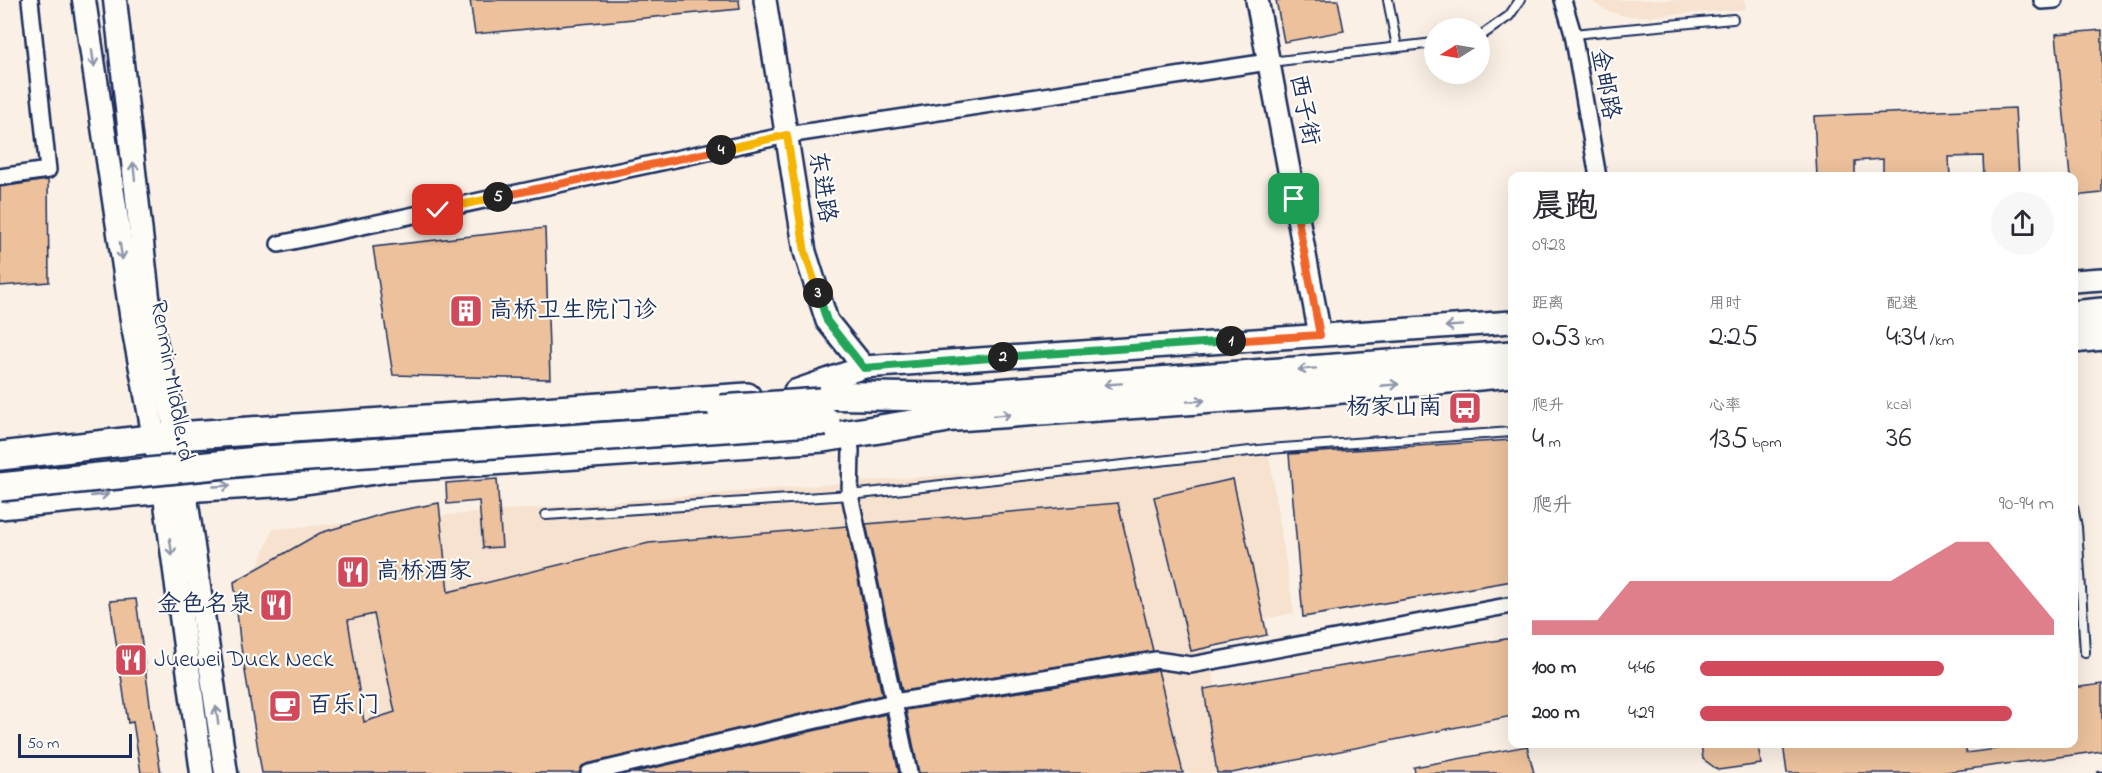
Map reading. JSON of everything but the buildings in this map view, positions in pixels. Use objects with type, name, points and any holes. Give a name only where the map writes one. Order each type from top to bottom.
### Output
[{"type":"highway","points":[[2078,314],[2102,312]]},
{"type":"highway","points":[[2078,338],[2102,336]]},
{"type":"highway","points":[[0,487],[266,460],[832,418],[1508,355]]},
{"type":"highway","points":[[0,470],[263,445],[832,418],[943,408],[1300,393],[1508,373]]},
{"type":"highway","points":[[0,456],[165,437],[785,395],[943,408]]},
{"type":"highway","points":[[0,505],[174,489],[291,482],[390,468],[823,438],[832,418]]},
{"type":"main road","name":"Renmin Middle.rd","points":[[84,0],[133,327],[165,437]]},
{"type":"main road","name":"Renmin Middle.rd","points":[[115,0],[165,437],[226,773]]},
{"type":"main road","name":"Renmin Middle.rd","points":[[174,489],[202,773]]},
{"type":"street","points":[[0,177],[48,170],[30,0]]},
{"type":"street","name":"东进路","points":[[765,0],[805,252],[827,321],[864,368]]},
{"type":"street","name":"西子街","points":[[1257,0],[1320,335]]},
{"type":"street","name":"金邮路","points":[[1563,0],[1573,34],[1597,172]]},
{"type":"street","points":[[279,244],[787,135],[1269,62]]},
{"type":"street","points":[[2078,281],[2102,279]]},
{"type":"street","points":[[785,395],[864,368],[1508,322]]},
{"type":"street","points":[[832,418],[851,450],[850,495],[909,773]]},
{"type":"street","points":[[589,773],[894,702],[1156,660],[1191,665],[1508,606]]},
{"type":"lane","points":[[1388,0],[1397,47]]},
{"type":"lane","points":[[1490,29],[1509,16],[1520,0]]},
{"type":"lane","points":[[1573,34],[1733,19]]},
{"type":"lane","points":[[1269,62],[1424,45]]},
{"type":"lane","points":[[546,515],[850,495],[1268,449],[1508,432]]},
{"type":"lane","points":[[2078,543],[2085,652]]},
{"type":"shaded area","points":[[1589,0],[1744,0],[1746,9],[1625,16],[1607,11]]},
{"type":"shaded area","points":[[1268,449],[1294,613],[1204,631],[1233,773],[275,773],[246,595],[273,529]]},
{"type":"place","name":"高桥卫生院门诊","points":[[466,311]]},
{"type":"place","name":"杨家山南","points":[[1465,408]]},
{"type":"place","name":"高桥酒家","points":[[353,572]]},
{"type":"place","name":"金色名泉","points":[[276,605]]},
{"type":"place","name":"Juewei Duck Neck","points":[[131,660]]},
{"type":"place","name":"百乐门","points":[[285,706]]},
{"type":"route","points":[[438,210],[787,135],[805,252],[827,321],[864,368],[1320,335],[1294,199]]}]
